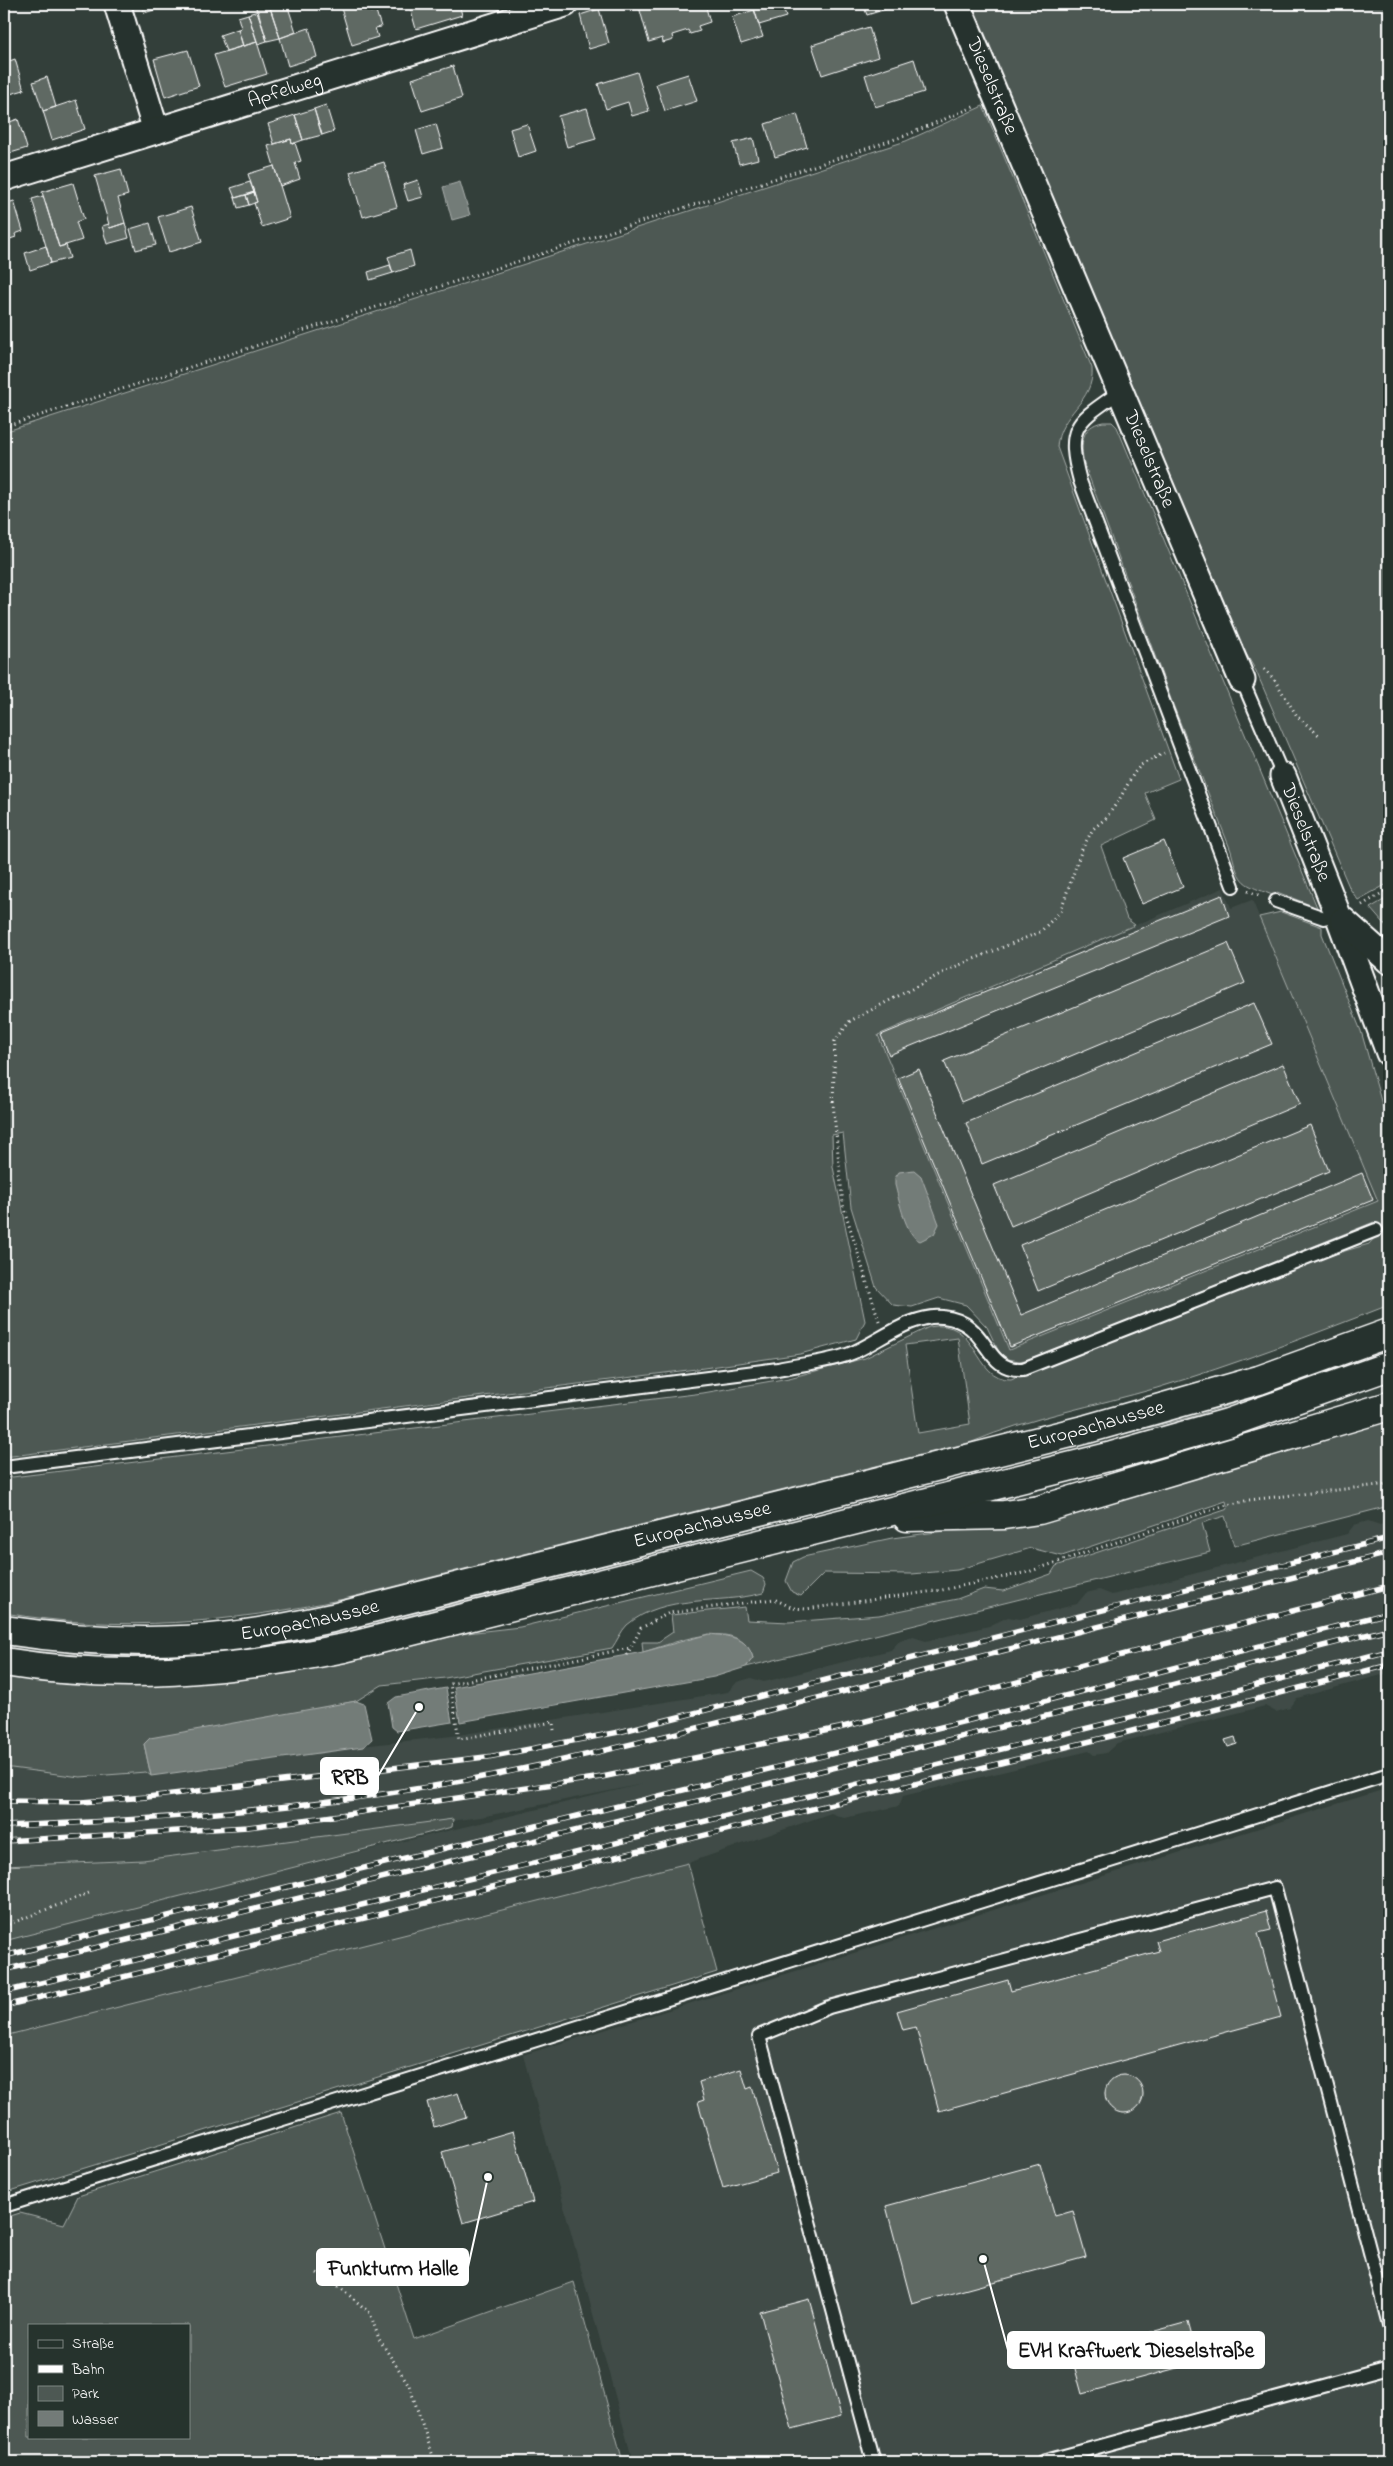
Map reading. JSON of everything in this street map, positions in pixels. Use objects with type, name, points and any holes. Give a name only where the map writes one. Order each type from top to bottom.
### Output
[{"type":"main road","name":"Europachaussee","points":[[4,1630],[91,1640],[184,1640],[231,1636],[332,1618],[1087,1429],[1259,1380],[1389,1333]]},
{"type":"main road","name":"Europachaussee","points":[[4,1662],[105,1672],[164,1673],[225,1668],[284,1660],[439,1624],[855,1518],[1112,1456],[1210,1428],[1389,1366]]},
{"type":"main road","points":[[855,1518],[1004,1515],[1039,1510],[1389,1406]]},
{"type":"street","points":[[117,4],[156,131]]},
{"type":"street","name":"Apfelweg","points":[[4,178],[566,4]]},
{"type":"street","name":"Dieselstraße","points":[[957,4],[1242,680]]},
{"type":"street","name":"Dieselstraße","points":[[1283,776],[1338,915],[1389,1053]]},
{"type":"street","name":"Dieselstraße","points":[[1338,915],[1361,938],[1389,961]]},
{"type":"lane","points":[[1121,391],[1079,423],[1074,434],[1072,446],[1080,481],[1233,886]]},
{"type":"lane","name":"Dieselstraße","points":[[1242,680],[1283,776]]},
{"type":"lane","points":[[1276,901],[1324,918],[1338,915]]},
{"type":"lane","points":[[4,1467],[778,1369],[851,1354],[916,1321],[942,1316],[967,1324],[983,1339],[997,1363],[1010,1370],[1023,1369],[1376,1230]]},
{"type":"lane","points":[[4,2206],[1389,1774]]},
{"type":"lane","points":[[874,2462],[759,2036],[829,2007],[1266,1890],[1275,1888],[1389,2325]]},
{"type":"lane","points":[[1042,2462],[1389,2368]]},
{"type":"path","points":[[4,427],[845,156],[904,136],[996,97]]},
{"type":"path","points":[[1233,657],[1245,658],[1261,666],[1274,679],[1297,716],[1321,737]]},
{"type":"path","points":[[884,1336],[843,1205],[833,1103],[835,1041],[850,1021],[952,968],[1040,932],[1060,912],[1082,849],[1094,829],[1106,818],[1119,800],[1134,773],[1141,765],[1180,745]]},
{"type":"path","points":[[1233,886],[1276,901]]},
{"type":"path","points":[[1338,915],[1358,907],[1389,890]]},
{"type":"path","points":[[627,1655],[641,1628],[669,1613],[774,1599],[793,1608],[806,1609],[942,1590],[1028,1572],[1240,1502],[1344,1487],[1389,1484]]},
{"type":"path","points":[[554,1730],[553,1722],[460,1739],[450,1684],[631,1648]]},
{"type":"path","points":[[4,1926],[89,1892]]},
{"type":"path","points":[[317,2273],[336,2284],[370,2314],[380,2339],[409,2384],[435,2462]]},
{"type":"shaded area","points":[[1223,888],[1231,908],[1252,900],[1378,1201],[1009,1350],[878,1035]]},
{"type":"shaded area","points":[[1368,1521],[1380,1525],[1389,1522],[1389,1676],[1385,1674],[1297,1698],[1290,1708],[1276,1712],[1265,1706],[1117,1743],[1106,1753],[1094,1755],[1089,1751],[903,1796],[899,1806],[844,1818],[831,1813],[688,1863],[4,2036],[4,1937],[643,1784],[481,1817],[143,1860],[4,1866],[4,1767],[80,1777],[452,1736],[728,1692],[737,1682],[751,1678],[764,1682],[891,1650],[900,1640],[913,1637],[926,1641],[989,1626],[1008,1617],[1020,1619],[1077,1604],[1086,1593],[1099,1590],[1112,1595],[1347,1534],[1354,1525]]},
{"type":"shaded area","points":[[1389,1788],[1389,2462],[633,2462],[523,2055]]},
{"type":"green space","points":[[971,4],[1389,4],[1389,883],[1358,900],[1350,889],[1256,671],[1237,638]]},
{"type":"green space","points":[[983,106],[1092,368],[1088,390],[1064,425],[1059,435],[1057,447],[1179,779],[1145,793],[1156,820],[1101,846],[1127,919],[1135,925],[878,1035],[1009,1350],[1378,1201],[1259,917],[1281,912],[1322,927],[1322,934],[1361,1031],[1389,1129],[1389,1305],[1274,1349],[1186,1379],[1040,1419],[972,1442],[344,1599],[258,1614],[216,1619],[133,1624],[91,1623],[4,1613],[4,1478],[703,1393],[789,1378],[865,1358],[929,1327],[945,1326],[958,1331],[967,1339],[989,1370],[999,1377],[1011,1379],[1290,1267],[1369,1244],[1381,1230],[1374,1222],[1031,1359],[1019,1361],[1008,1359],[999,1352],[987,1327],[966,1305],[939,1298],[912,1307],[893,1305],[876,1287],[851,1207],[843,1133],[832,1135],[833,1167],[865,1321],[856,1339],[800,1354],[704,1368],[4,1457],[4,432],[906,141]],"holes":[[[958,1338],[970,1424],[918,1433],[905,1345]]]},
{"type":"green space","points":[[1103,422],[1112,422],[1117,427],[1319,912],[1312,910],[1313,906],[1277,892],[1275,896],[1249,885],[1244,882],[1237,871],[1231,851],[1172,702],[1084,463],[1082,443],[1086,432],[1090,427]]},
{"type":"green space","points":[[1389,897],[1389,930],[1370,908]]},
{"type":"green space","points":[[1389,1343],[1389,1350],[1284,1388],[1191,1417],[352,1630],[293,1643],[240,1651],[138,1657],[71,1655],[4,1648],[4,1640],[203,1647]]},
{"type":"green space","points":[[1389,1418],[1389,1506],[1234,1546],[1225,1516],[1202,1523],[1210,1552],[746,1667],[753,1658],[746,1645],[734,1637],[720,1635],[704,1636],[643,1652],[642,1642],[658,1642],[673,1632],[671,1615],[745,1607],[747,1620],[789,1622],[879,1615],[957,1599],[984,1589],[1003,1591],[1051,1574],[1056,1566],[1228,1509],[1226,1501],[1062,1556],[1031,1548],[957,1570],[912,1574],[824,1573],[801,1596],[792,1592],[786,1581],[793,1562],[803,1557],[892,1538],[989,1525]]},
{"type":"green space","points":[[751,1571],[763,1578],[766,1584],[763,1593],[746,1597],[675,1604],[658,1608],[642,1615],[627,1625],[612,1648],[445,1678],[382,1685],[356,1701],[144,1744],[151,1776],[146,1772],[80,1777],[4,1767],[4,1673],[293,1668],[467,1633],[520,1627]]},
{"type":"green space","points":[[453,1819],[452,1827],[4,1941],[4,1866],[143,1860]]},
{"type":"green space","points":[[688,1863],[717,1972],[4,2193],[4,2036]]},
{"type":"green space","points":[[341,2113],[414,2339],[574,2282],[623,2462],[4,2462],[4,2218],[20,2213],[64,2224],[78,2196]]},
{"type":"water","points":[[460,182],[470,215],[452,220],[443,187]]},
{"type":"water","points":[[914,1170],[921,1176],[939,1224],[934,1234],[920,1241],[910,1232],[895,1185],[895,1178],[899,1172]]},
{"type":"water","points":[[709,1634],[736,1638],[746,1645],[753,1658],[746,1667],[714,1677],[460,1722],[454,1687],[643,1652]]},
{"type":"water","points":[[446,1688],[452,1722],[397,1731],[392,1727],[388,1703],[396,1697]]},
{"type":"water","points":[[356,1701],[364,1704],[372,1739],[363,1747],[151,1776],[144,1744],[150,1738]]},
{"type":"building","points":[[141,4],[163,4],[164,7],[144,13]]},
{"type":"building","points":[[269,4],[280,38],[267,41],[255,5]]},
{"type":"building","points":[[287,4],[296,32],[280,38],[270,8]]},
{"type":"building","points":[[355,4],[367,4],[370,12],[376,11],[381,27],[375,28],[378,37],[352,45],[341,8]]},
{"type":"building","points":[[409,4],[459,4],[462,15],[416,29]]},
{"type":"building","points":[[649,4],[705,4],[710,22],[698,26],[700,31],[690,34],[688,30],[672,35],[673,40],[663,43],[662,38],[649,42],[639,7]]},
{"type":"building","points":[[753,4],[782,4],[786,17],[759,25]]},
{"type":"building","points":[[863,4],[884,4],[886,9],[867,15]]},
{"type":"building","points":[[599,9],[609,43],[589,49],[580,15]]},
{"type":"building","points":[[754,10],[763,37],[741,44],[732,17]]},
{"type":"building","points":[[258,11],[267,41],[258,44],[248,14]]},
{"type":"building","points":[[248,14],[257,42],[243,46],[238,29],[241,28],[238,17]]},
{"type":"building","points":[[869,27],[878,57],[822,75],[812,45]]},
{"type":"building","points":[[309,28],[317,57],[288,66],[280,38]]},
{"type":"building","points":[[238,29],[243,46],[226,51],[220,35]]},
{"type":"building","points":[[257,42],[267,74],[225,87],[214,55]]},
{"type":"building","points":[[188,50],[199,86],[165,97],[154,59]]},
{"type":"building","points":[[15,59],[24,90],[10,94],[8,86],[4,87],[4,63]]},
{"type":"building","points":[[914,59],[924,92],[875,107],[865,75]]},
{"type":"building","points":[[453,66],[462,98],[422,111],[412,79]]},
{"type":"building","points":[[637,72],[649,111],[632,116],[628,102],[606,109],[598,84]]},
{"type":"building","points":[[688,74],[697,101],[665,111],[656,84]]},
{"type":"building","points":[[47,77],[56,107],[43,111],[33,82]]},
{"type":"building","points":[[4,100],[10,122],[4,124]]},
{"type":"building","points":[[76,100],[85,129],[52,140],[43,111]]},
{"type":"building","points":[[326,105],[334,131],[322,135],[314,109]]},
{"type":"building","points":[[587,108],[596,139],[567,147],[558,116]]},
{"type":"building","points":[[314,109],[322,135],[303,140],[295,115]]},
{"type":"building","points":[[797,114],[807,147],[775,157],[765,124]]},
{"type":"building","points":[[295,115],[303,140],[292,144],[291,139],[274,144],[268,124]]},
{"type":"building","points":[[18,119],[27,148],[4,155],[4,124]]},
{"type":"building","points":[[436,124],[443,148],[423,154],[416,130]]},
{"type":"building","points":[[527,124],[536,151],[518,157],[510,129]]},
{"type":"building","points":[[753,138],[758,159],[739,164],[733,143]]},
{"type":"building","points":[[291,139],[292,144],[295,143],[301,161],[295,163],[300,179],[280,186],[268,146]]},
{"type":"building","points":[[384,162],[397,207],[363,217],[350,172]]},
{"type":"building","points":[[274,166],[290,218],[262,227],[254,203],[257,202],[248,174]]},
{"type":"building","points":[[121,169],[128,195],[118,198],[125,223],[110,228],[95,176]]},
{"type":"building","points":[[418,180],[423,197],[408,201],[403,185]]},
{"type":"building","points":[[250,182],[254,192],[235,198],[231,188]]},
{"type":"building","points":[[73,183],[84,219],[76,222],[82,240],[59,247],[42,192]]},
{"type":"building","points":[[254,192],[257,202],[249,205],[246,195]]},
{"type":"building","points":[[246,195],[249,205],[238,208],[235,198]]},
{"type":"building","points":[[43,196],[59,247],[66,245],[70,258],[51,263],[32,199]]},
{"type":"building","points":[[14,201],[23,231],[15,234],[16,237],[4,241],[4,204]]},
{"type":"building","points":[[191,207],[202,242],[169,252],[158,217]]},
{"type":"building","points":[[125,223],[129,238],[107,244],[102,226],[109,224],[110,228]]},
{"type":"building","points":[[150,223],[156,245],[136,250],[130,229]]},
{"type":"building","points":[[46,246],[51,263],[30,270],[25,253]]},
{"type":"building","points":[[410,250],[414,266],[393,273],[388,257]]},
{"type":"building","points":[[390,265],[393,273],[370,280],[368,272]]},
{"type":"building","points":[[1164,841],[1183,887],[1142,904],[1123,858]]},
{"type":"building","points":[[1222,895],[1229,916],[889,1055],[881,1035]]},
{"type":"building","points":[[1228,943],[1245,983],[961,1102],[944,1061]]},
{"type":"building","points":[[1254,1003],[1272,1044],[982,1164],[966,1123]]},
{"type":"building","points":[[1283,1064],[1300,1104],[1011,1226],[994,1185]]},
{"type":"building","points":[[919,1069],[1021,1315],[1362,1173],[1373,1200],[1010,1347],[898,1078]]},
{"type":"building","points":[[1310,1125],[1329,1171],[1038,1291],[1020,1245]]},
{"type":"building","points":[[1235,1737],[1237,1744],[1228,1747],[1225,1740]]},
{"type":"building","points":[[1266,1911],[1271,1930],[1258,1933],[1281,2017],[939,2111],[916,2027],[903,2030],[897,2011],[1008,1980],[1011,1991],[1159,1951],[1156,1941]]},
{"type":"building","points":[[741,2069],[747,2089],[752,2087],[777,2173],[723,2188],[698,2102],[704,2100],[699,2082]]},
{"type":"building","points":[[1124,2075],[1137,2081],[1143,2094],[1137,2107],[1124,2113],[1111,2107],[1105,2094],[1111,2081]]},
{"type":"building","points":[[458,2093],[466,2117],[434,2127],[427,2102]]},
{"type":"building","points":[[513,2131],[533,2202],[463,2223],[442,2152]]},
{"type":"building","points":[[1040,2164],[1055,2216],[1073,2211],[1086,2257],[912,2304],[886,2206]]},
{"type":"building","points":[[809,2299],[841,2416],[792,2429],[760,2312]]},
{"type":"building","points":[[1188,2322],[1199,2362],[1082,2394],[1071,2354]]},
{"type":"railway","points":[[488,1757],[619,1732],[1389,1538]]},
{"type":"railway","points":[[4,1826],[164,1818],[270,1808],[375,1795],[476,1778],[572,1758],[810,1700],[1389,1553]]},
{"type":"railway","points":[[4,1841],[248,1827],[602,1777],[839,1728],[1389,1586]]},
{"type":"railway","points":[[4,1956],[978,1718],[1389,1613]]},
{"type":"railway","points":[[4,1970],[1124,1697],[1389,1629]]},
{"type":"railway","points":[[4,1992],[1129,1718],[1389,1651]]},
{"type":"railway","points":[[4,2006],[1132,1731],[1389,1665]]},
{"type":"railway","points":[[4,1801],[81,1802],[147,1797],[494,1756]]},
{"type":"place","name":"RRB","points":[[419,1707]]},
{"type":"place","name":"Funkturm Halle","points":[[488,2177]]},
{"type":"place","name":"EVH Kraftwerk Dieselstraße","points":[[983,2259]]}]
